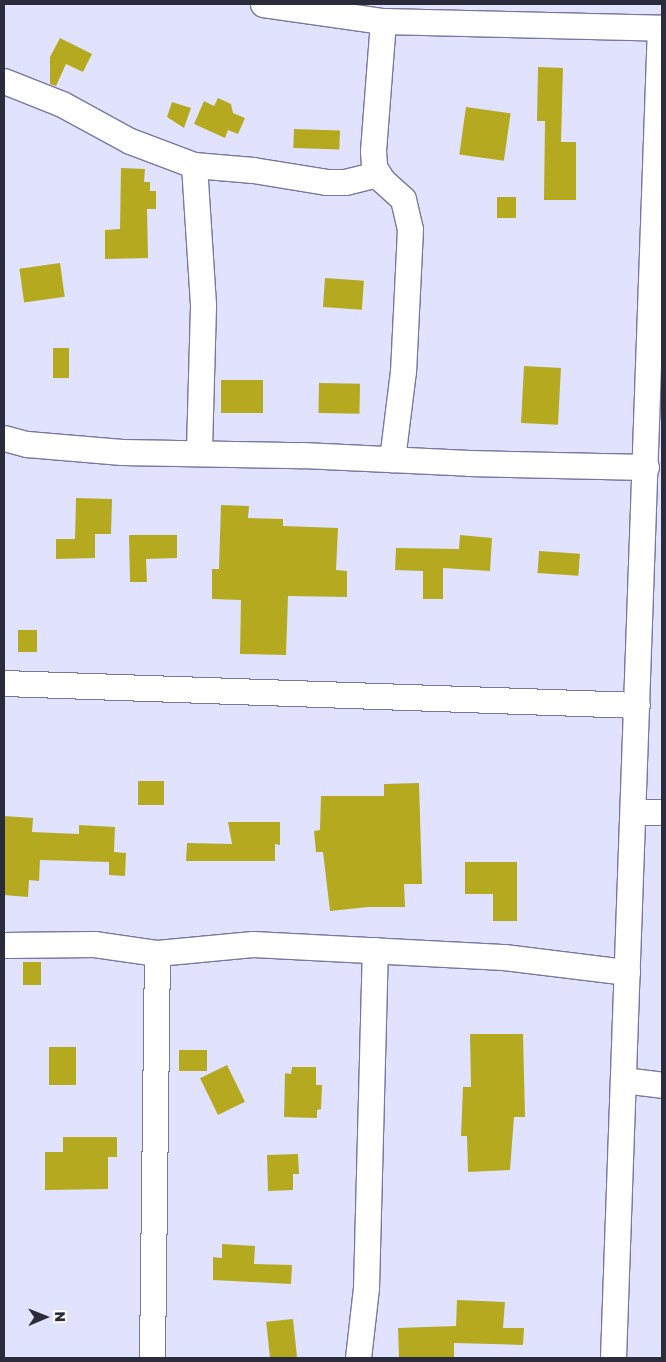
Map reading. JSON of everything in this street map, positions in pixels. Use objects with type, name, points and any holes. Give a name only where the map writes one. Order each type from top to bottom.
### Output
[{"type":"street","points":[[263,4],[383,21],[661,28],[613,1358]]},
{"type":"street","points":[[383,21],[373,151],[377,174],[403,199],[410,229],[403,371],[392,459]]},
{"type":"street","points":[[4,81],[62,104],[130,141],[194,165],[253,170],[326,182],[345,182],[377,174]]},
{"type":"street","points":[[194,165],[203,306],[199,452]]},
{"type":"street","points":[[4,438],[28,444],[86,450],[646,467]]},
{"type":"street","points":[[4,683],[637,705]]},
{"type":"street","points":[[634,812],[662,812]]},
{"type":"street","points":[[4,945],[94,944],[157,953],[253,944],[504,957],[627,972]]},
{"type":"street","points":[[358,1358],[366,1288],[375,950]]},
{"type":"street","points":[[152,1358],[157,953]]},
{"type":"street","points":[[623,1080],[662,1085]]},
{"type":"building","points":[[60,38],[92,54],[83,72],[66,64],[56,86],[50,84],[50,57]]},
{"type":"building","points":[[538,67],[563,68],[561,142],[576,142],[576,200],[544,200],[545,121],[537,121]]},
{"type":"building","points":[[218,98],[231,104],[233,113],[245,118],[238,134],[228,130],[225,138],[194,124],[204,101],[214,106]]},
{"type":"building","points":[[172,102],[191,108],[184,128],[167,117]]},
{"type":"building","points":[[466,107],[511,113],[504,161],[459,155]]},
{"type":"building","points":[[294,129],[340,131],[339,150],[293,148]]},
{"type":"building","points":[[121,168],[145,169],[144,182],[150,182],[150,191],[156,191],[156,209],[147,209],[148,258],[105,259],[105,230],[120,229]]},
{"type":"building","points":[[497,197],[516,197],[516,218],[497,218]]},
{"type":"building","points":[[60,263],[65,297],[24,302],[19,269]]},
{"type":"building","points":[[325,278],[364,281],[362,310],[323,307]]},
{"type":"building","points":[[53,348],[69,348],[69,378],[53,378]]},
{"type":"building","points":[[524,366],[561,368],[558,425],[521,423]]},
{"type":"building","points":[[221,380],[263,380],[263,413],[221,413]]},
{"type":"building","points":[[319,383],[360,384],[359,414],[318,413]]},
{"type":"building","points":[[76,498],[112,499],[111,534],[95,534],[95,558],[56,559],[56,539],[75,539]]},
{"type":"building","points":[[221,505],[249,506],[248,518],[283,519],[283,526],[338,528],[336,570],[347,571],[347,597],[288,596],[286,655],[240,654],[241,600],[212,599],[212,569],[219,569]]},
{"type":"building","points":[[129,535],[177,535],[177,558],[146,559],[147,582],[130,582]]},
{"type":"building","points":[[460,535],[492,538],[490,571],[443,568],[443,599],[423,599],[423,571],[395,570],[396,548],[459,549]]},
{"type":"building","points":[[539,551],[580,554],[578,576],[537,573]]},
{"type":"building","points":[[18,630],[37,630],[37,652],[18,652]]},
{"type":"building","points":[[138,781],[164,781],[164,805],[138,805]]},
{"type":"building","points":[[419,783],[422,884],[404,884],[405,907],[368,907],[330,911],[323,852],[316,852],[314,831],[320,830],[321,796],[384,796],[384,784]]},
{"type":"building","points":[[4,816],[33,818],[32,832],[79,834],[79,825],[115,827],[114,852],[126,853],[125,876],[109,875],[109,862],[40,860],[39,881],[29,880],[28,897],[4,895]]},
{"type":"building","points":[[228,822],[280,822],[280,845],[275,844],[275,861],[186,861],[187,843],[232,844]]},
{"type":"building","points":[[465,862],[517,862],[517,921],[493,921],[493,894],[465,894]]},
{"type":"building","points":[[23,962],[41,962],[41,985],[23,985]]},
{"type":"building","points":[[470,1034],[523,1034],[525,1117],[514,1117],[510,1170],[468,1172],[467,1136],[461,1136],[463,1087],[471,1087]]},
{"type":"building","points":[[49,1047],[76,1047],[76,1085],[49,1085]]},
{"type":"building","points":[[179,1050],[207,1050],[207,1071],[179,1071]]},
{"type":"building","points":[[227,1065],[245,1102],[218,1115],[200,1078]]},
{"type":"building","points":[[292,1067],[316,1067],[316,1085],[322,1085],[321,1109],[317,1110],[317,1118],[284,1117],[285,1073],[291,1074]]},
{"type":"building","points":[[63,1137],[117,1137],[117,1157],[108,1157],[108,1189],[45,1190],[45,1152],[63,1152]]},
{"type":"building","points":[[298,1154],[299,1174],[293,1174],[293,1190],[268,1191],[267,1155]]},
{"type":"building","points":[[222,1244],[255,1246],[254,1264],[292,1265],[291,1284],[213,1280],[213,1257],[222,1258]]},
{"type":"building","points":[[457,1300],[505,1302],[503,1328],[524,1328],[523,1345],[454,1343],[454,1358],[399,1358],[398,1328],[456,1326]]},
{"type":"building","points":[[293,1319],[297,1357],[270,1358],[266,1322]]}]
